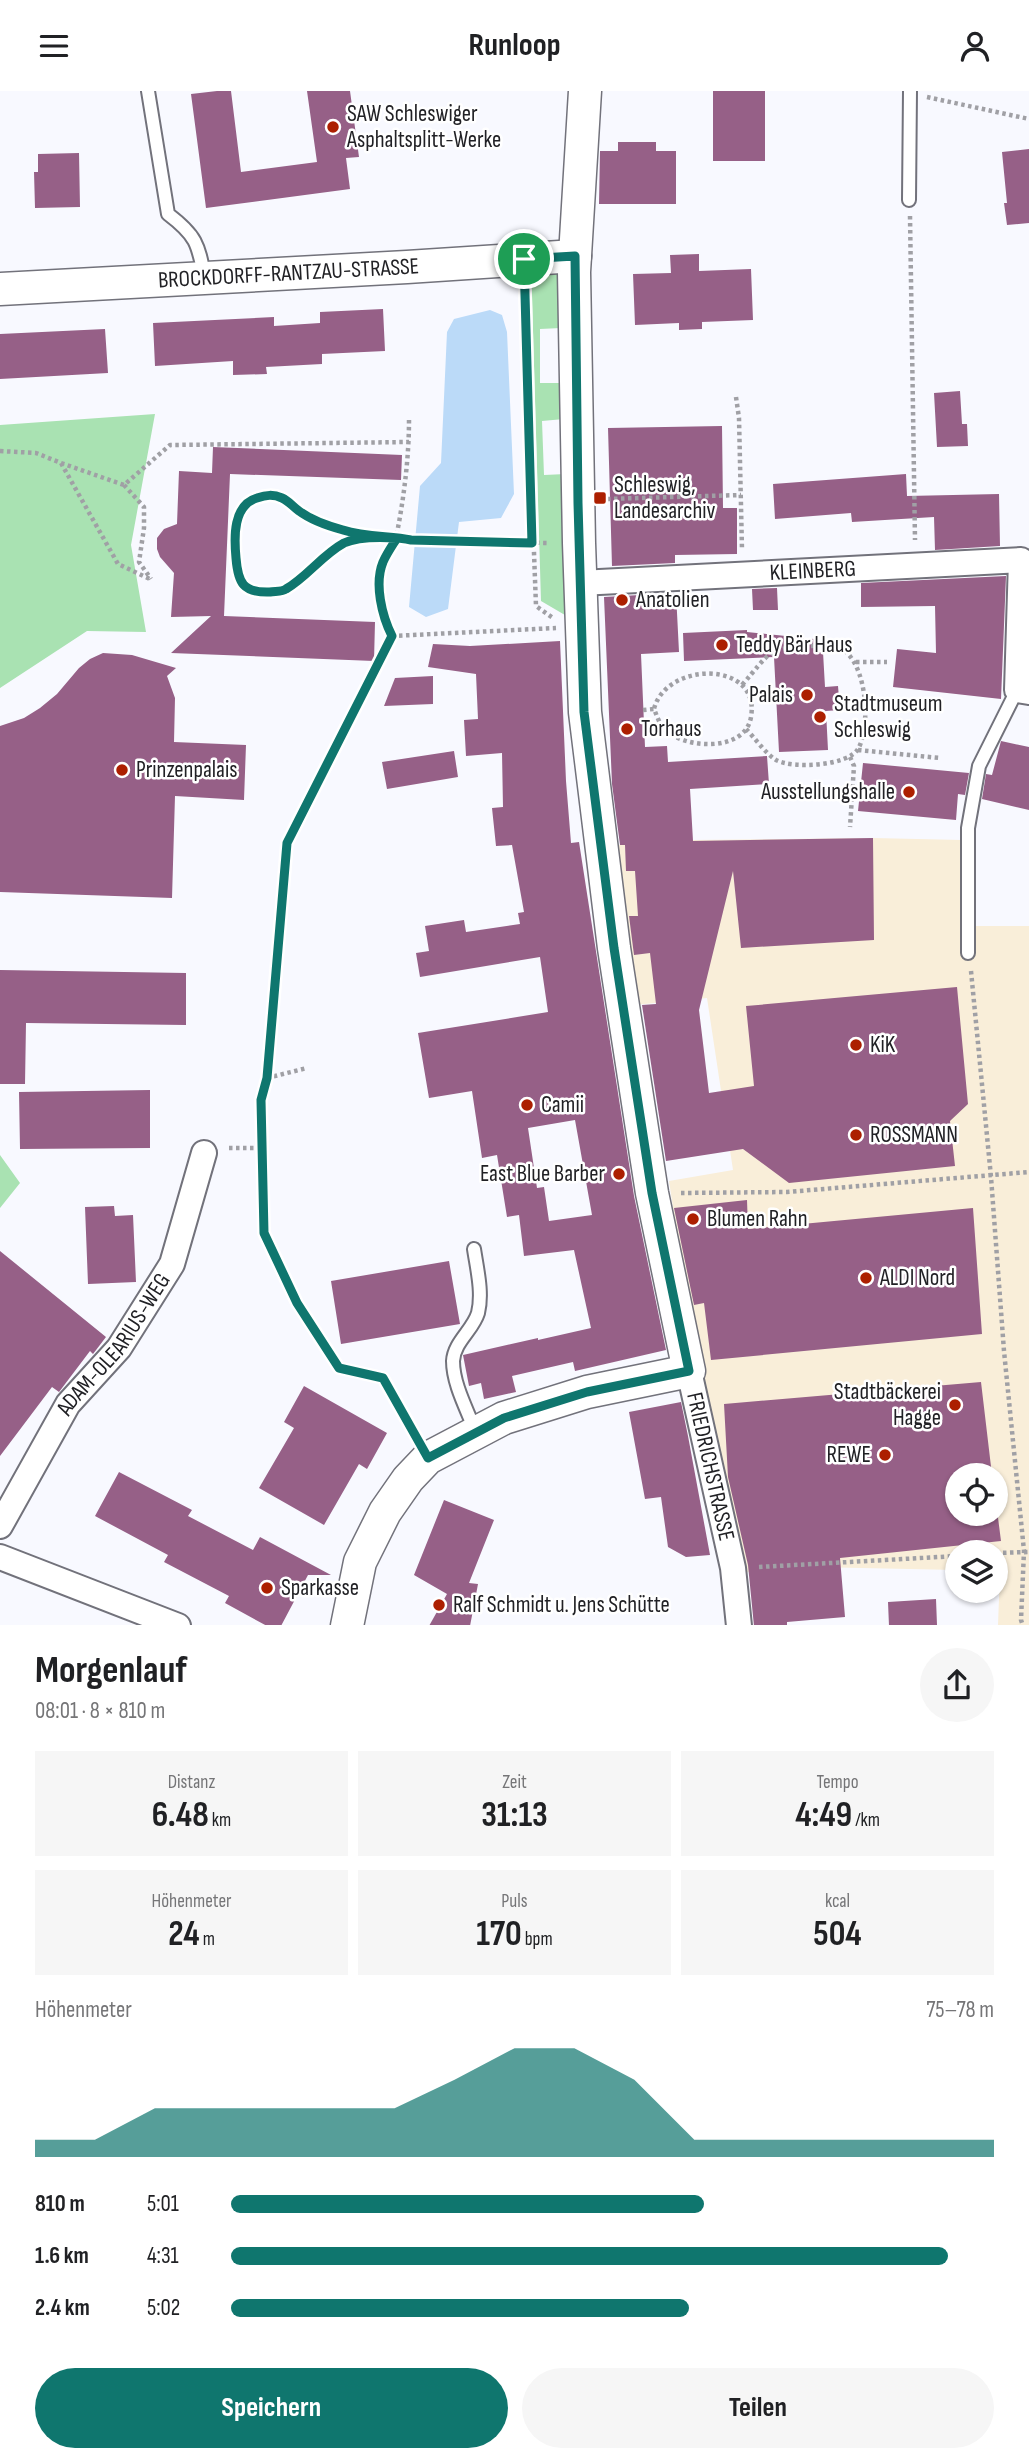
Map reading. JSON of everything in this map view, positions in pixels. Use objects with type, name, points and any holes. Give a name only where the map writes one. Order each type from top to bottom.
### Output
[{"type":"street","name":"FRIEDRICHSTRASSE","points":[[585,95],[575,256],[584,712],[614,948],[652,1193],[733,1568],[739,1625]]},
{"type":"street","name":"BROCKDORFF-RANTZAU-STRASSE","points":[[0,289],[575,256]]},
{"type":"street","name":"KLEINBERG","points":[[580,583],[1021,560],[1025,583],[1023,691]]},
{"type":"street","name":"ADAM-OLEARIUS-WEG","points":[[0,1526],[68,1404],[119,1348],[172,1264],[204,1153]]},
{"type":"street","points":[[347,1625],[360,1562],[385,1512],[408,1479],[428,1458],[504,1418],[587,1392],[689,1371]]},
{"type":"street","points":[[0,1557],[175,1625]]},
{"type":"lane","points":[[148,91],[168,213],[184,226],[199,245],[205,279]]},
{"type":"lane","points":[[909,92],[909,200]]},
{"type":"lane","points":[[968,953],[968,828],[979,766],[1023,691]]},
{"type":"lane","points":[[474,1248],[480,1295],[477,1315],[456,1348],[453,1361],[456,1380],[476,1433]]},
{"type":"path","points":[[909,92],[1029,119]]},
{"type":"path","points":[[909,200],[916,565]]},
{"type":"path","points":[[392,636],[564,628],[536,606],[524,259]]},
{"type":"path","points":[[736,397],[743,551]]},
{"type":"path","points":[[392,636],[380,600],[382,565],[397,538],[409,443],[408,420]]},
{"type":"path","points":[[124,485],[170,445],[409,443]]},
{"type":"path","points":[[0,451],[36,453],[124,485],[144,507],[139,562],[152,580],[118,564],[61,463]]},
{"type":"path","points":[[377,537],[346,542],[284,591],[256,592],[245,587],[237,576],[234,542],[240,510],[249,501],[269,495],[284,499],[300,512],[318,521],[344,531],[377,537],[579,544]]},
{"type":"path","points":[[578,503],[612,499],[741,495]]},
{"type":"path","points":[[392,636],[287,843],[267,1078],[261,1100],[264,1233],[297,1303],[339,1368],[383,1378],[428,1458]]},
{"type":"path","points":[[742,685],[771,652],[781,647],[834,645],[856,662],[862,681],[864,728],[858,750],[850,757],[825,764],[790,765],[775,760],[747,729]]},
{"type":"path","points":[[856,662],[887,662]]},
{"type":"path","points":[[715,674],[729,676],[742,685],[748,694],[751,718],[747,729],[728,741],[693,743],[676,738],[665,730],[654,709],[662,692],[683,678],[715,674]]},
{"type":"path","points":[[643,710],[654,709]]},
{"type":"path","points":[[858,750],[940,758]]},
{"type":"path","points":[[850,757],[854,767],[850,827]]},
{"type":"path","points":[[968,953],[991,1177],[1004,1351],[1027,1552],[1023,1625]]},
{"type":"path","points":[[267,1078],[307,1069]]},
{"type":"path","points":[[230,1148],[262,1149]]},
{"type":"path","points":[[652,1193],[788,1192],[1029,1172]]},
{"type":"path","points":[[1008,1553],[1027,1552]]},
{"type":"path","points":[[774,1567],[945,1557]]},
{"type":"shaded area","points":[[693,840],[962,840],[963,926],[1029,926],[1029,1625],[998,1625],[999,1603],[1008,1603],[1008,1540],[945,1540],[945,1570],[813,1567],[737,1573],[696,1359],[669,1181],[733,1170],[707,998],[634,1005],[618,845]]},
{"type":"green space","points":[[531,264],[561,266],[561,328],[540,329],[540,383],[562,383],[564,419],[542,421],[544,475],[566,474],[570,618],[541,601]]},
{"type":"green space","points":[[155,414],[131,545],[146,632],[87,631],[0,688],[0,425]]},
{"type":"green space","points":[[0,1155],[20,1183],[0,1208]]},
{"type":"water","points":[[490,310],[502,315],[507,332],[514,494],[501,518],[459,522],[448,609],[426,617],[409,607],[420,486],[441,463],[447,332],[454,319]]},
{"type":"building","name":"SAW Schleswiger Asphaltsplitt-Werke","points":[[231,91],[241,172],[317,162],[307,91],[350,91],[359,157],[346,158],[350,189],[206,208],[191,94]]},
{"type":"building","points":[[713,91],[765,91],[765,161],[713,161]]},
{"type":"building","points":[[618,142],[656,142],[656,151],[676,151],[676,204],[599,204],[600,151],[618,151]]},
{"type":"building","points":[[1029,149],[1029,223],[1007,225],[1002,152]]},
{"type":"building","points":[[79,153],[80,207],[35,208],[34,172],[38,172],[38,154]]},
{"type":"building","points":[[699,254],[699,271],[751,269],[753,320],[702,322],[702,329],[679,330],[679,323],[635,325],[633,274],[671,273],[670,255]]},
{"type":"building","points":[[383,309],[385,351],[322,354],[322,364],[266,367],[267,374],[233,375],[233,361],[155,366],[153,323],[274,317],[274,326],[320,323],[320,312]]},
{"type":"building","points":[[105,329],[108,373],[0,379],[0,334]]},
{"type":"building","points":[[960,391],[962,424],[967,424],[968,446],[937,447],[934,393]]},
{"type":"building","points":[[722,426],[723,508],[737,508],[737,554],[675,555],[675,563],[612,566],[608,428]]},
{"type":"building","points":[[213,447],[402,455],[401,480],[230,474],[224,616],[375,622],[374,661],[171,653],[211,616],[171,617],[174,573],[160,557],[157,538],[164,529],[177,524],[179,471],[212,473]]},
{"type":"building","points":[[906,474],[907,496],[999,494],[1000,546],[935,550],[934,517],[852,522],[851,513],[775,519],[773,484]]},
{"type":"building","points":[[1006,576],[1001,699],[893,687],[897,649],[936,653],[935,606],[861,607],[861,583]]},
{"type":"building","points":[[777,588],[778,610],[753,610],[752,589]]},
{"type":"building","points":[[676,593],[679,652],[641,654],[645,747],[667,746],[668,762],[767,756],[769,784],[690,789],[693,841],[873,838],[874,940],[741,948],[733,871],[699,1010],[709,1093],[754,1086],[746,1006],[957,987],[968,1104],[950,1121],[955,1166],[789,1183],[743,1149],[666,1161],[642,1005],[656,1004],[650,953],[634,955],[629,916],[638,916],[635,871],[626,871],[625,845],[620,845],[612,784],[604,597]]},
{"type":"building","name":"Palais","points":[[747,630],[814,639],[815,652],[823,652],[825,687],[838,686],[840,710],[826,711],[828,750],[779,752],[774,657],[684,661],[683,633]]},
{"type":"building","points":[[560,641],[571,843],[579,842],[634,1196],[666,1350],[575,1371],[573,1362],[512,1376],[516,1392],[484,1399],[481,1383],[469,1386],[463,1355],[591,1328],[574,1250],[524,1256],[519,1215],[507,1217],[497,1155],[482,1158],[472,1091],[429,1098],[418,1033],[548,1012],[540,957],[420,977],[416,953],[429,951],[425,926],[464,920],[466,932],[520,924],[518,913],[524,912],[512,845],[496,846],[492,808],[503,807],[502,753],[466,756],[464,720],[478,719],[476,674],[428,667],[433,644],[470,646]],"holes":[[[575,1120],[592,1215],[549,1221],[544,1187],[537,1188],[528,1128]]]},
{"type":"building","name":"Prinzenpalais","points":[[103,653],[132,655],[176,668],[167,676],[175,698],[174,742],[246,745],[244,800],[175,796],[172,898],[0,892],[0,726],[24,718],[40,708],[57,694],[79,668]]},
{"type":"building","points":[[433,676],[433,704],[384,706],[395,678]]},
{"type":"building","points":[[1001,741],[1029,747],[1029,810],[982,799],[986,774],[992,775]]},
{"type":"building","points":[[454,751],[458,777],[387,789],[382,762]]},
{"type":"building","name":"Ausstellungshalle","points":[[863,763],[969,773],[965,795],[958,794],[956,820],[858,811]]},
{"type":"building","points":[[0,970],[186,973],[186,1025],[26,1023],[25,1084],[0,1084]]},
{"type":"building","points":[[150,1090],[150,1148],[20,1149],[19,1092]]},
{"type":"building","name":"ALDI Nord","points":[[747,1200],[748,1229],[973,1208],[982,1334],[711,1360],[704,1303],[694,1305],[674,1208]]},
{"type":"building","points":[[114,1206],[115,1216],[133,1215],[136,1282],[88,1284],[85,1207]]},
{"type":"building","points":[[0,1251],[106,1337],[93,1354],[90,1351],[59,1392],[52,1387],[0,1456]]},
{"type":"building","points":[[449,1261],[460,1324],[341,1344],[331,1281]]},
{"type":"building","name":"REWE","points":[[981,1382],[991,1463],[945,1463],[945,1526],[999,1526],[1001,1540],[945,1540],[945,1547],[840,1558],[845,1617],[787,1622],[787,1625],[754,1625],[748,1565],[728,1477],[724,1404]]},
{"type":"building","points":[[304,1386],[387,1433],[367,1469],[359,1464],[324,1525],[259,1488],[294,1428],[284,1422]]},
{"type":"building","points":[[681,1402],[710,1555],[686,1557],[668,1547],[661,1497],[645,1499],[629,1412]]},
{"type":"building","points":[[119,1472],[192,1510],[188,1516],[253,1550],[260,1537],[331,1575],[308,1575],[282,1625],[265,1625],[225,1603],[229,1596],[164,1562],[168,1555],[95,1516]]},
{"type":"building","points":[[444,1500],[494,1520],[469,1583],[478,1584],[470,1625],[430,1625],[447,1594],[414,1575]]},
{"type":"building","points":[[936,1599],[937,1625],[889,1625],[888,1602]]},
{"type":"place","name":"SAW Schleswiger Asphaltsplitt-Werke","points":[[333,127]]},
{"type":"place","name":"Schleswig, Landesarchiv","points":[[600,498]]},
{"type":"place","name":"Anatolien","points":[[622,600]]},
{"type":"place","name":"Teddy Bär Haus","points":[[722,645]]},
{"type":"place","name":"Palais","points":[[807,695]]},
{"type":"place","name":"Stadtmuseum Schleswig","points":[[820,717]]},
{"type":"place","name":"Torhaus","points":[[627,729]]},
{"type":"place","name":"Prinzenpalais","points":[[122,770]]},
{"type":"place","name":"Ausstellungshalle","points":[[909,792]]},
{"type":"place","name":"KiK","points":[[856,1045]]},
{"type":"place","name":"Camii","points":[[527,1105]]},
{"type":"place","name":"ROSSMANN","points":[[856,1135]]},
{"type":"place","name":"East Blue Barber","points":[[619,1174]]},
{"type":"place","name":"Blumen Rahn","points":[[693,1219]]},
{"type":"place","name":"ALDI Nord","points":[[866,1278]]},
{"type":"place","name":"Stadtbäckerei Hagge","points":[[955,1405]]},
{"type":"place","name":"REWE","points":[[885,1455]]},
{"type":"place","name":"Sparkasse","points":[[267,1588]]},
{"type":"place","name":"Ralf Schmidt u. Jens Schütte","points":[[439,1605]]},
{"type":"route","points":[[524,259],[532,543],[411,540],[397,538],[377,537],[344,531],[300,512],[284,499],[269,495],[249,501],[240,510],[234,542],[237,576],[245,587],[256,592],[284,591],[346,542],[377,537],[397,538],[382,565],[380,600],[392,636],[287,843],[267,1078],[261,1100],[264,1233],[297,1303],[339,1368],[383,1378],[428,1458],[504,1418],[587,1392],[689,1371],[652,1193],[614,948],[584,712],[575,256],[524,259]]}]
